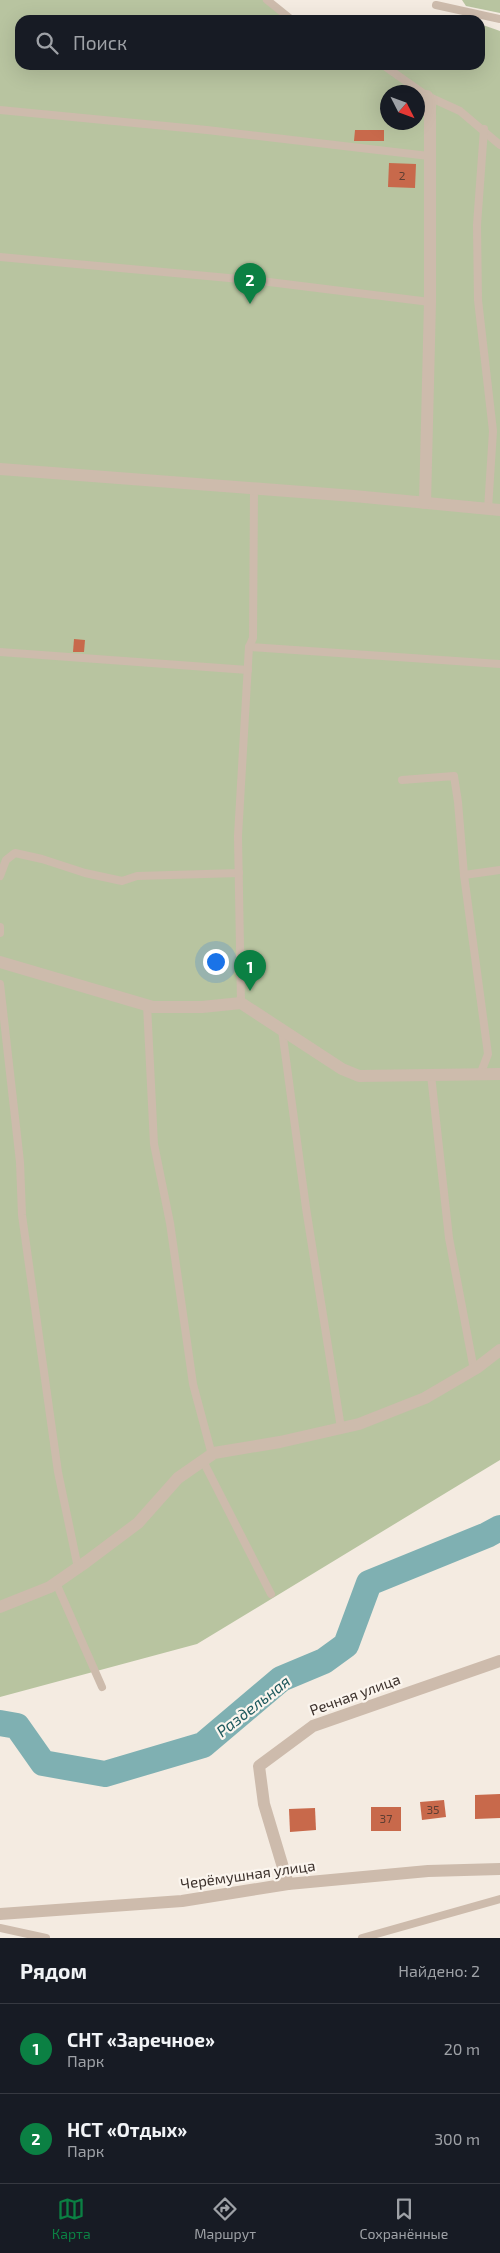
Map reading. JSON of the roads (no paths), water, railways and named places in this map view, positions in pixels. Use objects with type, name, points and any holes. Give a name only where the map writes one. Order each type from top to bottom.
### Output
[{"type":"street","points":[[425,503],[430,302],[430,105],[428,96]]},
{"type":"street","points":[[0,469],[494,509]]},
{"type":"street","points":[[0,962],[153,1007],[202,1007],[241,1003],[342,1069],[359,1076],[500,1074]]},
{"type":"street","points":[[0,1607],[56,1583],[78,1568],[138,1523],[178,1478],[207,1458],[359,1424],[425,1398],[474,1370],[500,1350]]},
{"type":"street","name":"Речная улица","points":[[288,1884],[264,1804],[259,1766],[314,1726],[500,1661]]},
{"type":"street","name":"Черёмушная улица","points":[[0,1914],[182,1901],[288,1884],[428,1871],[500,1869]]},
{"type":"lane","points":[[266,0],[286,15]]},
{"type":"lane","points":[[436,5],[482,15]]},
{"type":"lane","points":[[485,16],[500,19]]},
{"type":"lane","points":[[390,70],[428,96],[460,111],[500,145]]},
{"type":"lane","points":[[0,110],[207,130],[429,156]]},
{"type":"lane","points":[[484,130],[477,225],[478,300],[496,431],[494,509]]},
{"type":"lane","points":[[0,257],[261,281],[430,302]]},
{"type":"lane","points":[[241,1003],[238,836],[249,647],[253,638],[254,489]]},
{"type":"lane","points":[[249,647],[500,664]]},
{"type":"lane","points":[[0,652],[248,670]]},
{"type":"lane","points":[[402,780],[454,776],[464,875],[488,1054],[480,1075]]},
{"type":"lane","points":[[0,876],[6,860],[15,853],[42,859],[85,873],[122,881],[137,876],[239,872]]},
{"type":"lane","points":[[464,875],[500,870]]},
{"type":"lane","points":[[0,927],[0,933]]},
{"type":"lane","points":[[0,984],[20,1162],[24,1235],[58,1472],[78,1568]]},
{"type":"lane","points":[[147,1005],[154,1144],[170,1223],[193,1384],[207,1458],[271,1594]]},
{"type":"lane","points":[[282,1030],[306,1208],[341,1428]]},
{"type":"lane","points":[[431,1075],[449,1238],[474,1370]]},
{"type":"lane","points":[[56,1583],[102,1687]]},
{"type":"lane","points":[[362,1938],[500,1898]]},
{"type":"lane","points":[[0,1928],[46,1938]]},
{"type":"waterway","name":"Раздельная","points":[[0,1723],[17,1726],[43,1763],[105,1774],[203,1745],[281,1679],[324,1661],[346,1645],[369,1583],[500,1528]]},
{"type":"place","name":"НСТ «Отдых»","points":[[250,304]]},
{"type":"place","name":"СНТ «Заречное»","points":[[250,991]]}]
